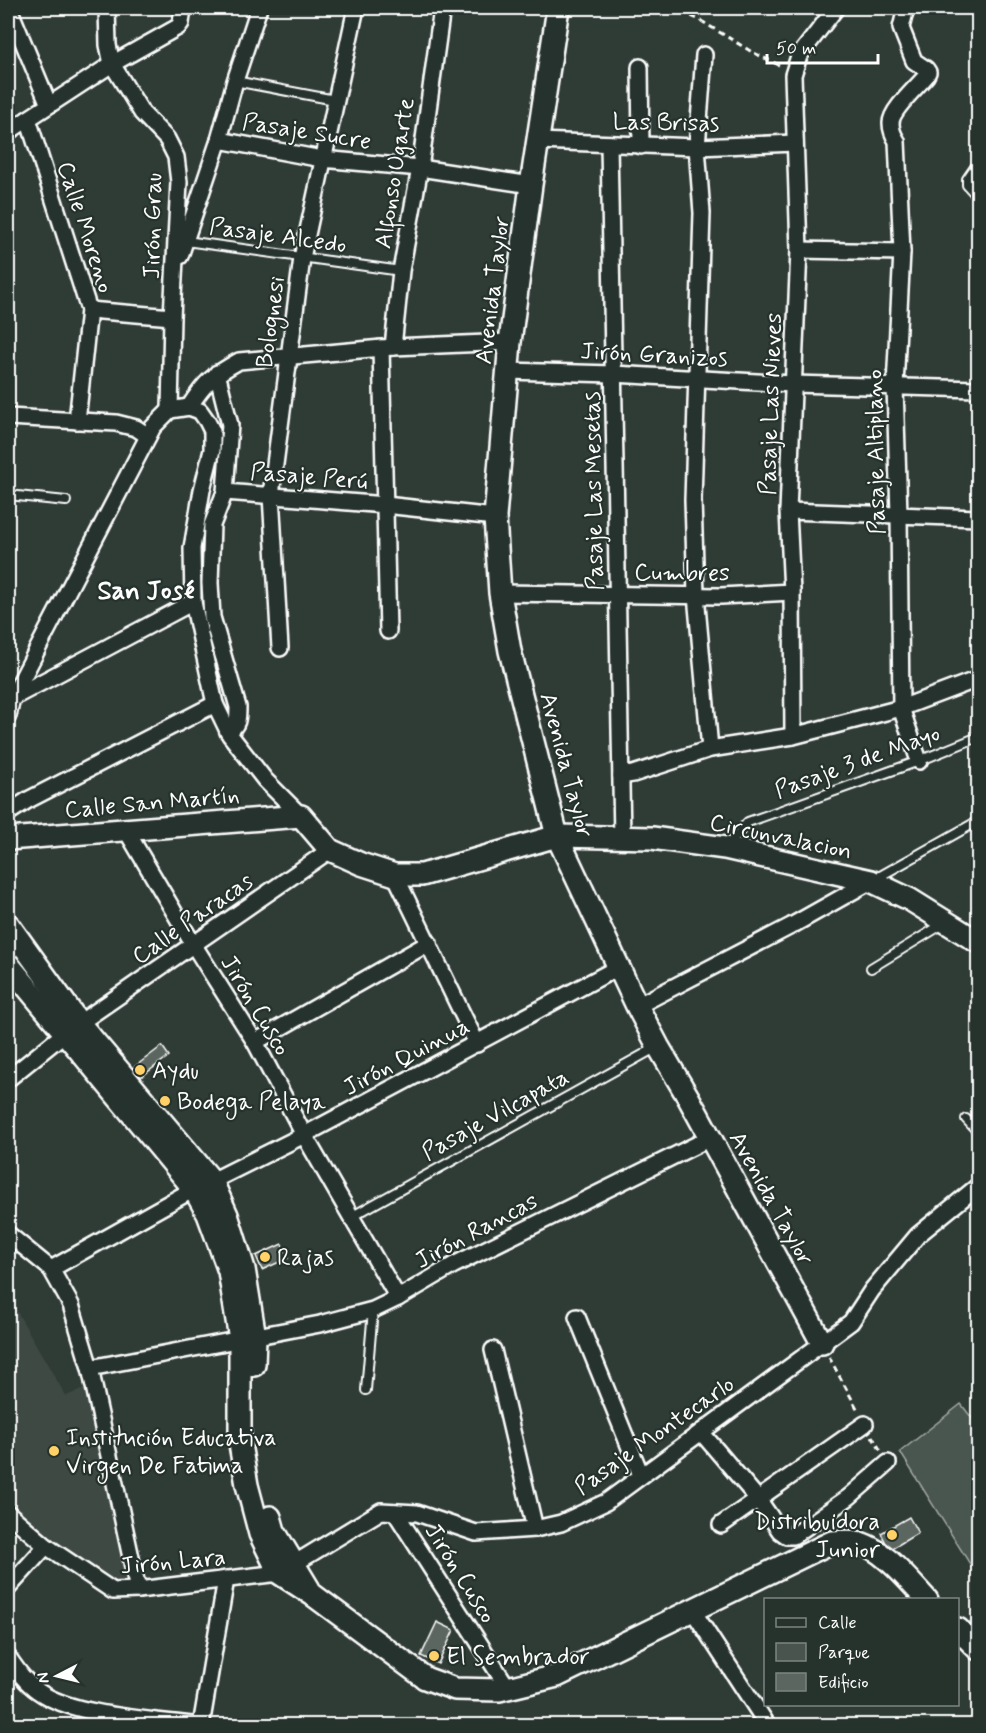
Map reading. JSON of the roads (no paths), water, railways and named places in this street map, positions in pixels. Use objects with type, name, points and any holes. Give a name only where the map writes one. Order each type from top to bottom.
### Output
[{"type":"street","points":[[9,8],[49,105]]},
{"type":"street","points":[[107,8],[108,45],[112,64]]},
{"type":"street","points":[[8,132],[112,64],[178,27],[181,23],[183,8]]},
{"type":"street","points":[[175,267],[186,241],[219,140],[259,8]]},
{"type":"street","name":"Bolognesi","points":[[280,648],[271,495],[302,258],[356,8]]},
{"type":"street","name":"Alfonso Ugarte","points":[[387,631],[385,505],[387,348],[420,168],[442,8]]},
{"type":"street","name":"Avenida Taylor","points":[[558,8],[537,141],[510,342],[495,517],[500,593],[510,651],[556,836],[658,1046],[822,1343]]},
{"type":"street","name":"Pasaje Las Nieves","points":[[793,736],[792,592],[788,511],[799,250],[793,75],[799,56],[836,8]]},
{"type":"street","name":"Pasaje Altiplano","points":[[906,8],[901,28],[914,61],[927,72],[894,112],[891,121],[892,133],[897,141],[902,252],[895,386],[901,708],[919,761]]},
{"type":"street","points":[[704,55],[697,147],[702,213],[693,500],[696,595],[710,749]]},
{"type":"street","name":"Jirón Grau","points":[[112,64],[142,113],[168,139],[176,158],[179,182],[170,410]]},
{"type":"street","points":[[640,67],[641,146]]},
{"type":"street","name":"Calle Moreno","points":[[28,119],[89,310],[77,421]]},
{"type":"street","name":"Pasaje Sucre","points":[[219,140],[322,159],[420,168],[531,185]]},
{"type":"street","name":"Las Brisas","points":[[537,141],[697,147],[795,143]]},
{"type":"street","name":"Pasaje Las Mesetas","points":[[609,144],[622,837]]},
{"type":"street","points":[[799,250],[902,252]]},
{"type":"street","points":[[89,310],[172,317]]},
{"type":"street","points":[[189,407],[203,385],[217,373],[239,361],[387,348],[510,342]]},
{"type":"street","name":"Jirón Granizos","points":[[507,371],[613,374],[793,384],[978,389]]},
{"type":"street","points":[[217,373],[230,425],[225,492]]},
{"type":"street","points":[[8,716],[12,698],[153,427],[170,410],[189,407],[200,411],[212,431],[212,450],[192,548],[193,602],[215,704],[228,732],[265,780],[301,816],[330,850]]},
{"type":"street","points":[[8,417],[116,423],[136,428],[148,436]]},
{"type":"street","name":"Pasaje Perú","points":[[228,732],[238,720],[238,708],[212,617],[210,583],[212,525],[225,492],[385,505],[495,517]]},
{"type":"street","points":[[788,511],[978,518]]},
{"type":"street","name":"Cumbres","points":[[500,593],[696,595],[792,592]]},
{"type":"street","points":[[12,698],[193,602]]},
{"type":"street","points":[[621,776],[710,749],[793,736],[901,708],[978,679]]},
{"type":"street","points":[[8,813],[28,800],[215,704]]},
{"type":"street","name":"Calle San Martín","points":[[8,839],[301,816]]},
{"type":"street","name":"Jirón Cusco","points":[[126,830],[193,944],[255,1042],[304,1135],[398,1298]]},
{"type":"street","name":"Circunvalacion","points":[[330,850],[394,875],[422,875],[556,836],[652,838],[725,848],[871,881],[909,899],[978,942]]},
{"type":"street","name":"Calle Paracas","points":[[8,1078],[72,1028],[330,850]]},
{"type":"street","points":[[394,875],[477,1044]]},
{"type":"street","points":[[638,1006],[792,926],[871,881]]},
{"type":"street","points":[[8,924],[14,947],[72,1028],[227,1215],[244,1269],[254,1442],[260,1481],[286,1569],[313,1594],[425,1678],[455,1689],[499,1690],[557,1676],[832,1542],[855,1541],[867,1545],[881,1554],[926,1598]]},
{"type":"street","points":[[255,1042],[429,943]]},
{"type":"street","points":[[8,964],[72,1028]]},
{"type":"street","name":"Jirón Quinua","points":[[51,1269],[203,1185],[304,1135],[619,967]]},
{"type":"street","name":"Jirón Rancas","points":[[90,1368],[320,1324],[373,1310],[454,1265],[710,1138]]},
{"type":"street","name":"Pasaje Montecarlo","points":[[286,1569],[381,1511],[417,1513],[476,1533],[535,1529],[561,1523],[606,1502],[851,1322],[872,1290],[918,1235],[978,1186]]},
{"type":"street","points":[[9,1238],[51,1269],[71,1305],[90,1368],[138,1590]]},
{"type":"street","points":[[577,1317],[642,1475]]},
{"type":"street","points":[[493,1350],[535,1529]]},
{"type":"street","points":[[721,1524],[866,1424]]},
{"type":"street","points":[[701,1432],[758,1499],[780,1531],[788,1536],[793,1536],[849,1497],[888,1463]]},
{"type":"street","name":"Jirón Cusco","points":[[395,1512],[508,1688]]},
{"type":"street","name":"Jirón Lara","points":[[8,1513],[46,1546],[112,1591],[226,1579],[286,1569]]},
{"type":"street","points":[[8,1588],[46,1546]]},
{"type":"street","points":[[8,1657],[26,1681],[40,1693],[61,1702],[92,1711],[200,1725],[226,1579]]},
{"type":"street","points":[[693,1611],[768,1725]]},
{"type":"street","points":[[959,1631],[978,1649]]},
{"type":"lane","points":[[235,81],[335,100]]},
{"type":"lane","points":[[978,164],[967,179],[967,185],[978,197]]},
{"type":"lane","name":"Pasaje Alcedo","points":[[186,241],[401,271]]},
{"type":"lane","points":[[8,495],[66,501]]},
{"type":"lane","name":"Pasaje 3 de Mayo","points":[[725,848],[748,822],[919,761],[978,737]]},
{"type":"lane","points":[[871,881],[978,821]]},
{"type":"lane","points":[[871,968],[947,922]]},
{"type":"lane","name":"Pasaje Vilcapata","points":[[351,1217],[658,1046]]},
{"type":"lane","points":[[966,1119],[978,1132]]},
{"type":"lane","points":[[366,1390],[373,1310]]},
{"type":"place","name":"Aydu","points":[[140,1070]]},
{"type":"place","name":"Bodega Pelaya","points":[[165,1101]]},
{"type":"place","name":"Rajas","points":[[265,1257]]},
{"type":"place","name":"Institución Educativa Virgen De Fatima","points":[[54,1451]]},
{"type":"place","name":"Distribuidora Junior","points":[[892,1535]]},
{"type":"place","name":"El Sembrador","points":[[434,1656]]},
{"type":"district","name":"San José","points":[[146,590]]}]
